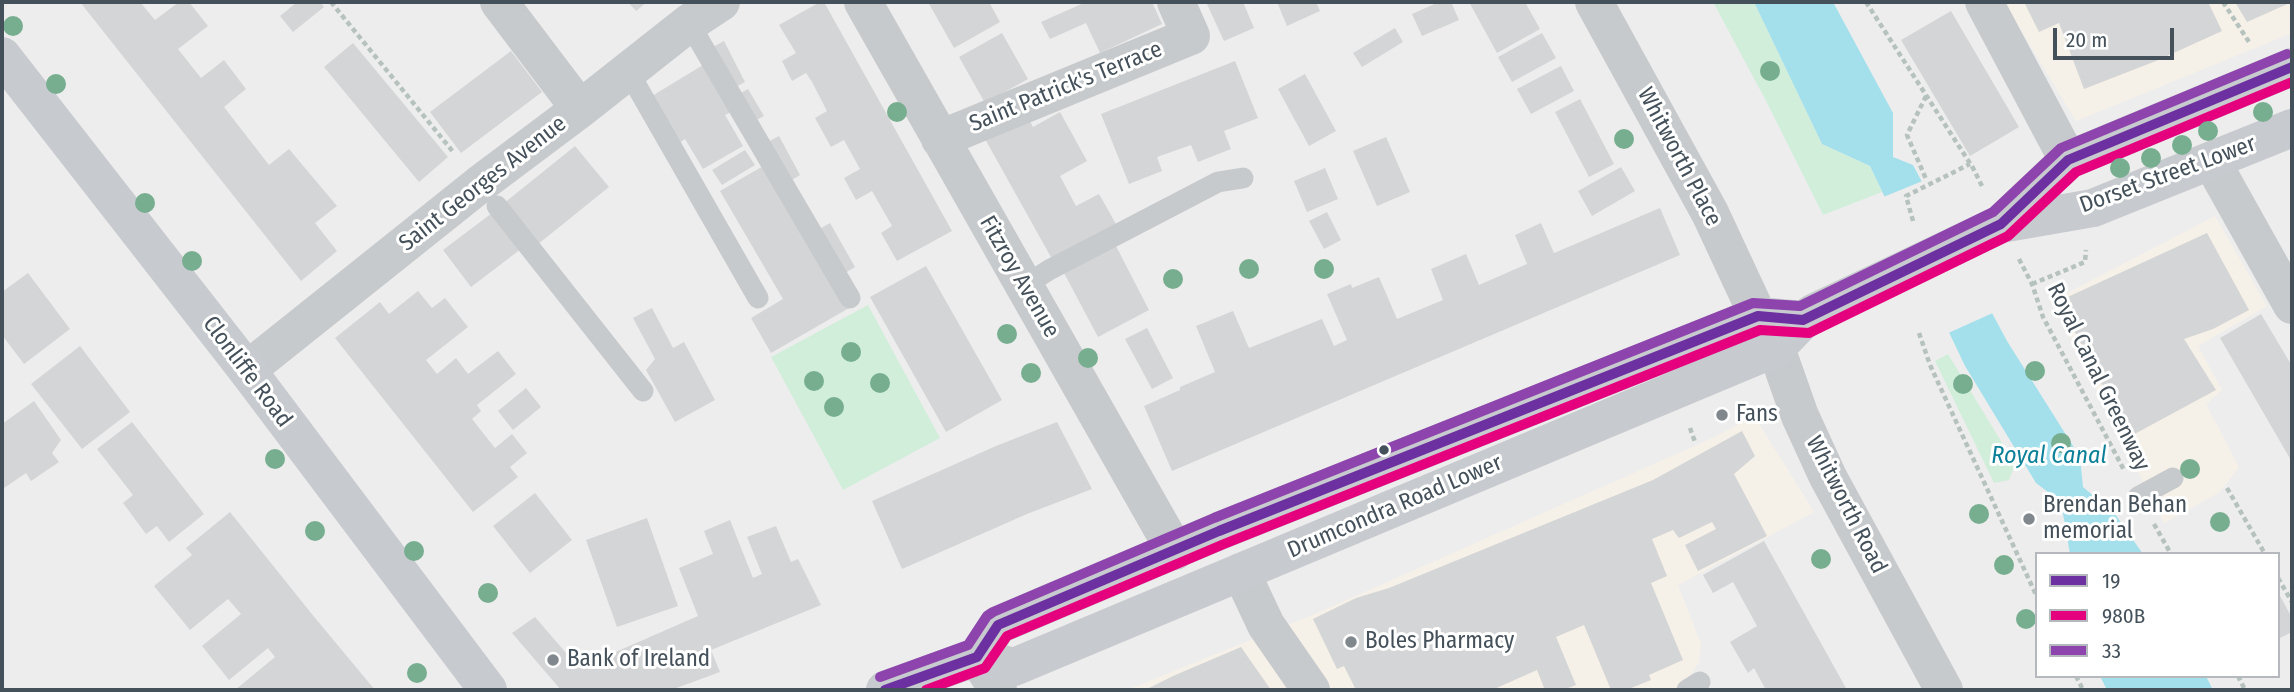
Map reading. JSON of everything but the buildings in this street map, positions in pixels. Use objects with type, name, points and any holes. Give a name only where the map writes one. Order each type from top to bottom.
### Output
[{"type":"main road","name":"Dorset Street Lower","points":[[1994,227],[2068,160],[2292,67]]},
{"type":"main road","name":"Clonliffe Road","points":[[7,75],[247,370],[488,690]]},
{"type":"main road","name":"Dorset Street Lower","points":[[1994,227],[2093,208],[2292,128]]},
{"type":"main road","name":"Drumcondra Road Lower","points":[[1767,332],[1241,572],[1014,667],[977,657],[998,625],[1219,531],[1808,316],[1994,227]]},
{"type":"main road","points":[[885,690],[977,657]]},
{"type":"street","points":[[499,2],[580,109]]},
{"type":"street","name":"Saint Georges Avenue","points":[[247,370],[480,184],[689,23],[721,2]]},
{"type":"street","name":"Fitzroy Avenue","points":[[863,2],[1175,551]]},
{"type":"street","name":"Saint Patrick's Terrace","points":[[940,139],[1191,36],[1175,2]]},
{"type":"street","name":"Whitworth Place","points":[[1594,2],[1710,213],[1767,332]]},
{"type":"street","points":[[1984,2],[2068,160]]},
{"type":"street","points":[[2212,162],[2292,304]]},
{"type":"street","name":"Whitworth Road","points":[[1767,332],[1800,416],[1828,477],[1944,690]]},
{"type":"street","points":[[1241,572],[1266,625],[1311,690]]},
{"type":"street","points":[[977,657],[998,690]]},
{"type":"lane","points":[[689,23],[850,298]]},
{"type":"lane","points":[[628,71],[758,298]]},
{"type":"lane","points":[[1024,286],[1049,270],[1218,182],[1242,178]]},
{"type":"lane","points":[[497,206],[643,391]]},
{"type":"lane","points":[[2138,497],[2173,478]]},
{"type":"path","points":[[332,2],[457,156]]},
{"type":"path","points":[[1866,2],[1972,166],[1955,171],[1906,196]]},
{"type":"path","points":[[1926,96],[1907,135],[1926,179]]},
{"type":"path","points":[[2032,284],[2085,262]]},
{"type":"path","name":"Royal Canal Greenway","points":[[2026,272],[2043,317],[2138,497]]},
{"type":"path","points":[[1919,333],[1930,365],[2035,593]]},
{"type":"path","points":[[1688,424],[1695,442]]},
{"type":"path","points":[[2227,488],[2264,552]]},
{"type":"path","points":[[2155,525],[2170,552]]},
{"type":"path","points":[[2280,581],[2292,602]]},
{"type":"shaded area","points":[[2004,2],[2292,2],[2292,33],[2076,121]]},
{"type":"shaded area","points":[[2215,216],[2267,306],[2198,346],[2222,390],[2206,404],[2239,467],[2220,492],[2164,523],[2052,301]]},
{"type":"shaded area","points":[[1754,416],[1814,512],[1678,585],[1701,644],[1699,662],[1682,687],[1674,690],[1127,690],[1315,614],[1715,437]]},
{"type":"green space","points":[[1713,2],[1754,2],[1822,144],[1870,166],[1882,192],[1823,215]]},
{"type":"green space","points":[[868,305],[940,438],[843,490],[771,357]]},
{"type":"green space","points":[[1948,354],[2015,464],[2009,480],[1994,483],[1935,361]]},
{"type":"water","name":"Royal Canal","points":[[1754,2],[1833,2],[1893,113],[1893,157],[1913,165],[2007,341],[2080,457],[2083,487],[2115,514],[2142,552],[2070,552],[2061,502],[2036,483],[1965,366],[1870,166],[1822,144]]},
{"type":"water","points":[[2101,678],[2207,678],[2213,690],[2107,690]]},
{"type":"pier","points":[[1925,180],[1995,312],[1946,334],[1881,198]]},
{"type":"transit line","name":"33","points":[[880,677],[968,645],[987,616],[993,612],[1214,518],[1753,303],[1800,306],[1993,212],[2061,148],[2287,54]]},
{"type":"transit line","name":"19","points":[[885,690],[977,657],[998,625],[1219,531],[1758,316],[1803,320],[2001,224],[2068,160],[2292,67]]},
{"type":"transit line","name":"980B","points":[[926,690],[985,668],[1007,636],[1224,544],[1760,330],[1809,333],[2008,236],[2076,172],[2292,82]]},
{"type":"place","name":"Fans","points":[[1722,415]]},
{"type":"place","name":"Brendan Behan memorial","points":[[2029,519]]},
{"type":"place","name":"Boles Pharmacy","points":[[1351,642]]},
{"type":"place","name":"Bank of Ireland","points":[[553,660]]}]
